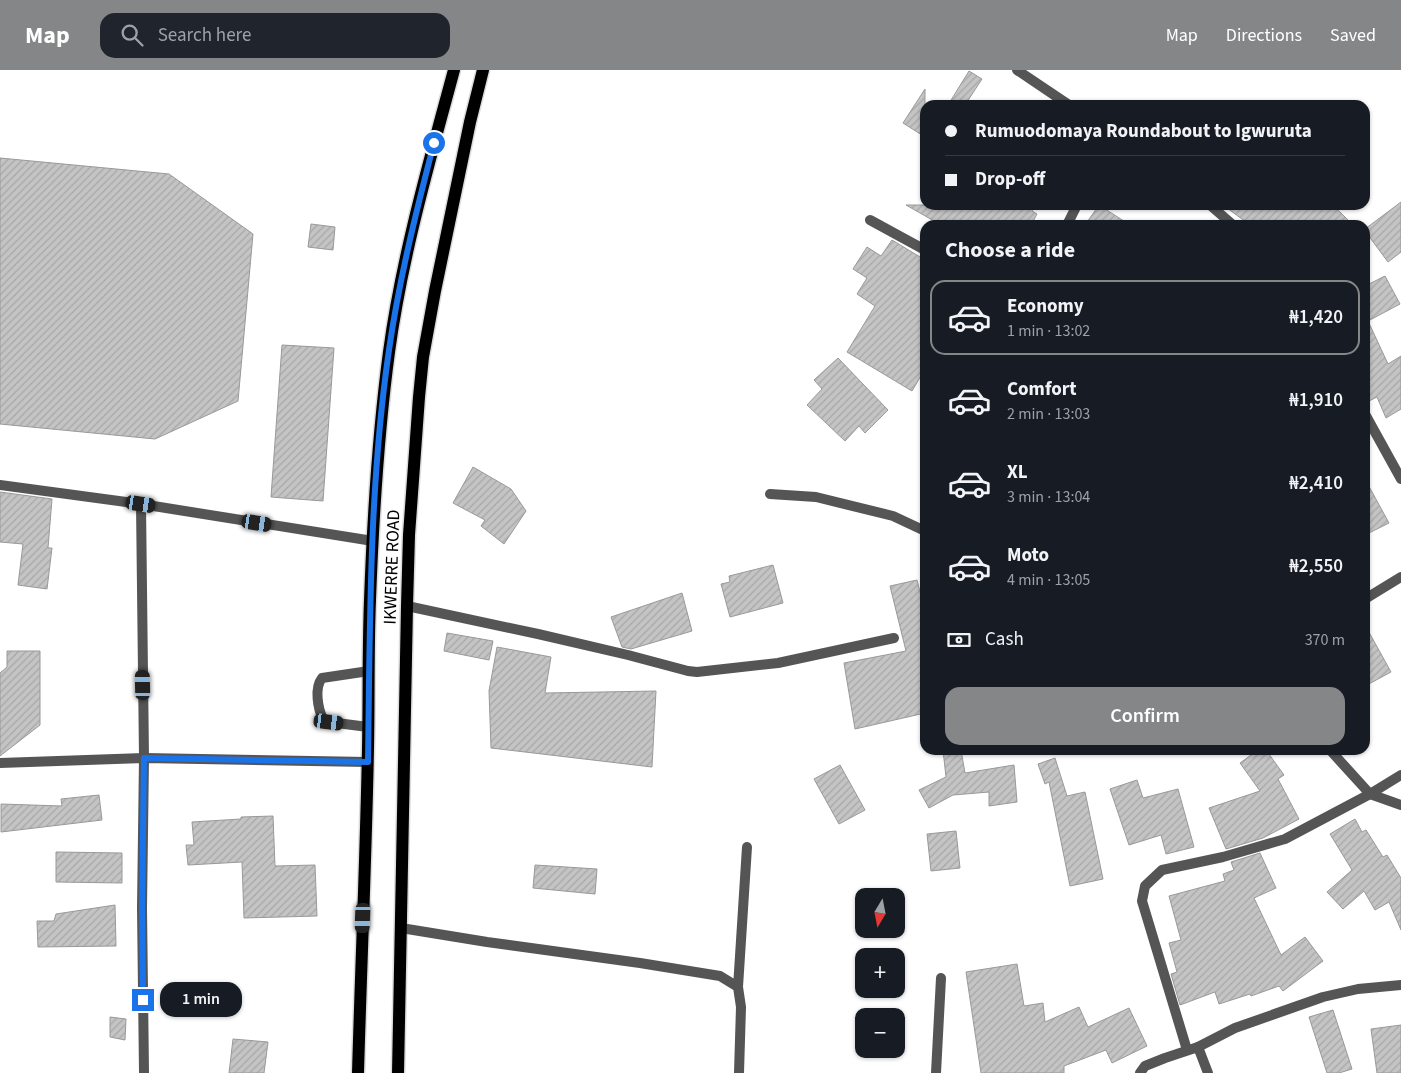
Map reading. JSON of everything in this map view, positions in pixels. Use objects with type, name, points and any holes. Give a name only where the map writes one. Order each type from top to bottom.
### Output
[{"type":"main road","points":[[358,1073],[368,762],[372,541],[382,418],[389,351],[401,279],[454,70]]},
{"type":"main road","name":"IKWERRE ROAD","points":[[398,1073],[409,535],[419,397],[423,357],[435,291],[470,122],[483,70]]},
{"type":"street","points":[[1017,70],[1062,100]]},
{"type":"street","points":[[1216,210],[1227,220]]},
{"type":"street","points":[[870,220],[920,247]]},
{"type":"street","points":[[1370,423],[1401,479]]},
{"type":"street","points":[[0,485],[141,504],[372,541]]},
{"type":"street","points":[[770,494],[816,497],[893,516],[920,528]]},
{"type":"street","points":[[141,504],[144,758],[142,908],[144,1073]]},
{"type":"street","points":[[1370,596],[1401,577]]},
{"type":"street","points":[[407,606],[556,638],[697,672],[778,663],[894,638]]},
{"type":"street","points":[[368,727],[329,722],[323,719],[320,714],[318,683],[322,678],[369,671]]},
{"type":"street","points":[[1335,755],[1370,794],[1401,805]]},
{"type":"street","points":[[0,763],[144,758],[368,762]]},
{"type":"street","points":[[1187,1050],[1142,901],[1145,886],[1162,870],[1223,858],[1285,839],[1370,794],[1401,775]]},
{"type":"street","points":[[739,1073],[741,1007],[738,987],[747,846]]},
{"type":"street","points":[[401,928],[640,962],[720,976],[738,987]]},
{"type":"street","points":[[936,1073],[941,978]]},
{"type":"street","points":[[1140,1073],[1145,1066],[1198,1047],[1235,1028],[1323,997],[1358,989],[1401,985]]},
{"type":"street","points":[[1198,1047],[1208,1073]]},
{"type":"building","points":[[969,71],[982,79],[968,100],[951,100]]},
{"type":"building","points":[[925,89],[925,100],[920,100],[920,134],[903,123]]},
{"type":"building","points":[[0,158],[169,174],[253,234],[238,401],[155,439],[0,424]]},
{"type":"building","points":[[1401,202],[1401,252],[1388,262],[1370,238],[1370,225]]},
{"type":"building","points":[[906,205],[920,205],[920,210],[1033,210],[1037,214],[1034,220],[932,220]]},
{"type":"building","points":[[1096,210],[1107,210],[1122,220],[1088,220]]},
{"type":"building","points":[[1230,210],[1338,210],[1348,220],[1243,220]]},
{"type":"building","points":[[311,224],[335,227],[333,250],[308,247]]},
{"type":"building","points":[[892,240],[920,257],[920,377],[912,391],[847,352],[875,306],[857,294],[867,278],[853,269],[867,247],[881,256]]},
{"type":"building","points":[[1385,276],[1400,304],[1370,320],[1370,284]]},
{"type":"building","points":[[1370,325],[1388,364],[1401,356],[1401,409],[1386,418],[1377,397],[1370,400]]},
{"type":"building","points":[[282,345],[334,348],[323,501],[271,497]]},
{"type":"building","points":[[838,358],[888,410],[865,433],[859,426],[845,441],[807,405],[822,389],[814,380]]},
{"type":"building","points":[[473,467],[511,489],[526,511],[504,544],[481,526],[485,520],[453,503]]},
{"type":"building","points":[[1370,488],[1389,523],[1370,532]]},
{"type":"building","points":[[0,492],[52,499],[48,548],[52,548],[47,589],[18,585],[23,544],[0,542]]},
{"type":"building","points":[[773,565],[783,603],[730,617],[721,584],[730,582],[729,576]]},
{"type":"building","points":[[917,580],[920,592],[920,714],[855,729],[844,663],[906,651],[890,586]]},
{"type":"building","points":[[682,593],[692,631],[631,649],[622,647],[611,617]]},
{"type":"building","points":[[447,633],[493,641],[489,660],[444,651]]},
{"type":"building","points":[[1370,634],[1391,672],[1370,683]]},
{"type":"building","points":[[497,647],[551,657],[545,693],[656,691],[652,767],[491,748],[489,691]]},
{"type":"building","points":[[7,651],[40,651],[40,725],[0,756],[0,673],[7,667]]},
{"type":"building","points":[[944,755],[962,755],[965,773],[1014,765],[1017,802],[989,806],[989,792],[953,795],[929,808],[919,790],[946,777]]},
{"type":"building","points":[[1251,755],[1270,755],[1284,775],[1278,779],[1299,819],[1263,838],[1226,849],[1209,808],[1260,791],[1240,763]]},
{"type":"building","points":[[1055,758],[1067,796],[1085,792],[1103,879],[1070,886],[1049,782],[1045,784],[1038,764]]},
{"type":"building","points":[[840,765],[865,810],[839,824],[814,779]]},
{"type":"building","points":[[1137,780],[1143,798],[1178,789],[1194,847],[1166,854],[1161,835],[1129,845],[1110,789]]},
{"type":"building","points":[[99,795],[102,820],[1,832],[1,804],[62,806],[61,799]]},
{"type":"building","points":[[273,816],[275,866],[315,865],[317,916],[244,918],[242,862],[188,865],[186,845],[194,845],[192,822]]},
{"type":"building","points":[[1355,819],[1362,832],[1366,830],[1383,857],[1387,855],[1401,878],[1401,930],[1389,902],[1375,910],[1364,891],[1343,909],[1327,892],[1352,870],[1330,834]]},
{"type":"building","points":[[956,831],[960,868],[931,871],[927,834]]},
{"type":"building","points":[[56,852],[122,853],[122,883],[56,882]]},
{"type":"building","points":[[1260,853],[1276,888],[1254,898],[1281,955],[1305,937],[1323,961],[1283,991],[1279,986],[1251,996],[1250,994],[1219,1004],[1215,992],[1180,1005],[1171,974],[1177,972],[1169,943],[1181,940],[1169,896],[1225,881],[1223,874],[1234,870],[1231,862]]},
{"type":"building","points":[[535,865],[597,869],[595,894],[533,888]]},
{"type":"building","points":[[115,905],[116,946],[38,947],[37,921],[54,921],[56,914]]},
{"type":"building","points":[[1017,964],[1024,1006],[1043,1003],[1045,1022],[1079,1007],[1088,1027],[1129,1008],[1147,1046],[1112,1063],[1106,1050],[1064,1066],[1064,1073],[981,1073],[966,972]]},
{"type":"building","points":[[1333,1010],[1352,1069],[1339,1073],[1327,1073],[1309,1017]]},
{"type":"building","points":[[110,1017],[126,1019],[125,1040],[110,1037]]},
{"type":"building","points":[[1401,1025],[1401,1073],[1377,1073],[1371,1029]]},
{"type":"building","points":[[233,1039],[268,1042],[264,1073],[229,1073]]},
{"type":"route","points":[[143,1000],[144,758],[368,762],[372,541],[389,351],[401,279],[434,143]]}]
